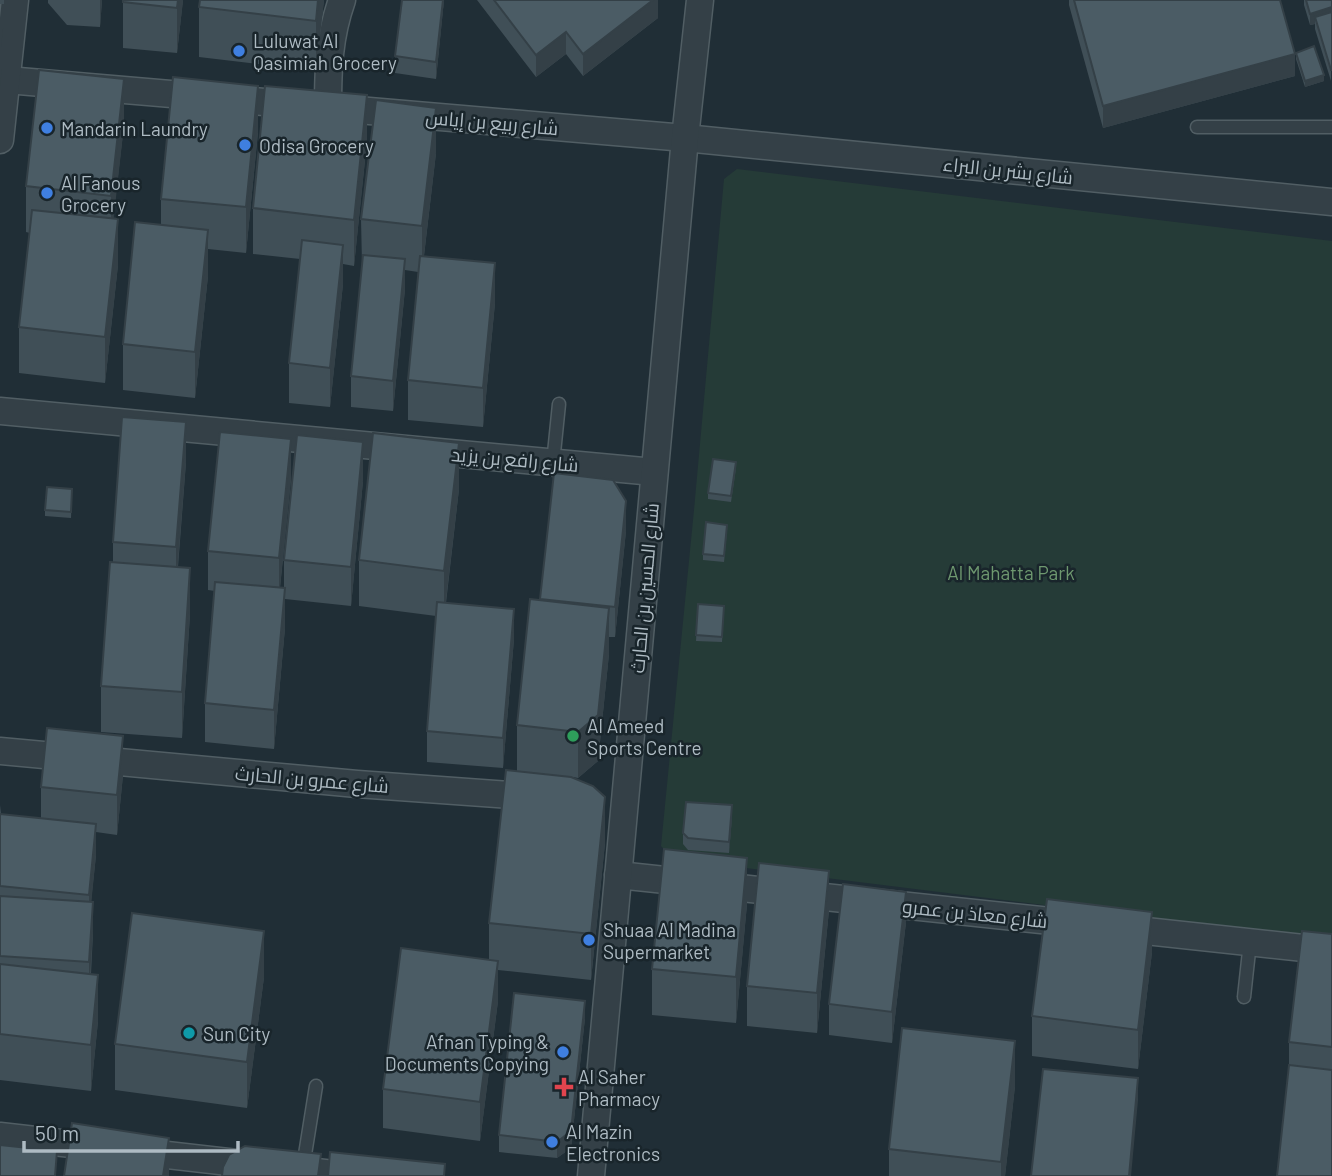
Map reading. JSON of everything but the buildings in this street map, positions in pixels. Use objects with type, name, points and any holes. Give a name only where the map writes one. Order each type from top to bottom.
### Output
[{"type":"street","points":[[0,141],[15,0]]},
{"type":"street","points":[[328,108],[328,60],[334,23],[342,0]]},
{"type":"street","name":"شارع الحسين بن الحارث","points":[[591,1176],[618,875],[612,802],[654,472],[684,138],[700,0]]},
{"type":"street","name":"شارع ربيع بن إياس","points":[[7,80],[684,138]]},
{"type":"street","name":"شارع بشر بن البراء","points":[[684,138],[1332,202]]},
{"type":"street","name":"شارع رافع بن يزيد","points":[[0,411],[654,472]]},
{"type":"street","name":"شارع عمرو بن الحارث","points":[[0,751],[357,784],[561,798]]},
{"type":"street","name":"شارع معاذ بن عمرو","points":[[618,875],[1332,951]]},
{"type":"street","points":[[0,1136],[195,1167],[302,1171],[351,1176]]},
{"type":"lane","points":[[1197,127],[1332,127]]},
{"type":"lane","points":[[553,463],[559,404]]},
{"type":"lane","points":[[1244,997],[1250,942]]},
{"type":"lane","points":[[302,1171],[316,1086]]},
{"type":"green space","name":"Al Mahatta Park","points":[[737,169],[1332,241],[1332,941],[674,859],[661,846],[724,179]]},
{"type":"place","name":"Luluwat Al Qasimiah Grocery","points":[[239,51]]},
{"type":"place","name":"Mandarin Laundry","points":[[47,128]]},
{"type":"place","name":"Odisa Grocery","points":[[245,145]]},
{"type":"place","name":"Al Fanous Grocery","points":[[47,193]]},
{"type":"place","name":"Al Ameed Sports Centre","points":[[573,736]]},
{"type":"place","name":"Shuaa Al Madina Supermarket","points":[[589,940]]},
{"type":"place","name":"Sun City","points":[[189,1033]]},
{"type":"place","name":"Afnan Typing & Documents Copying","points":[[563,1052]]},
{"type":"place","name":"Al Saher Pharmacy","points":[[564,1087]]},
{"type":"place","name":"Al Mazin Electronics","points":[[552,1142]]}]
